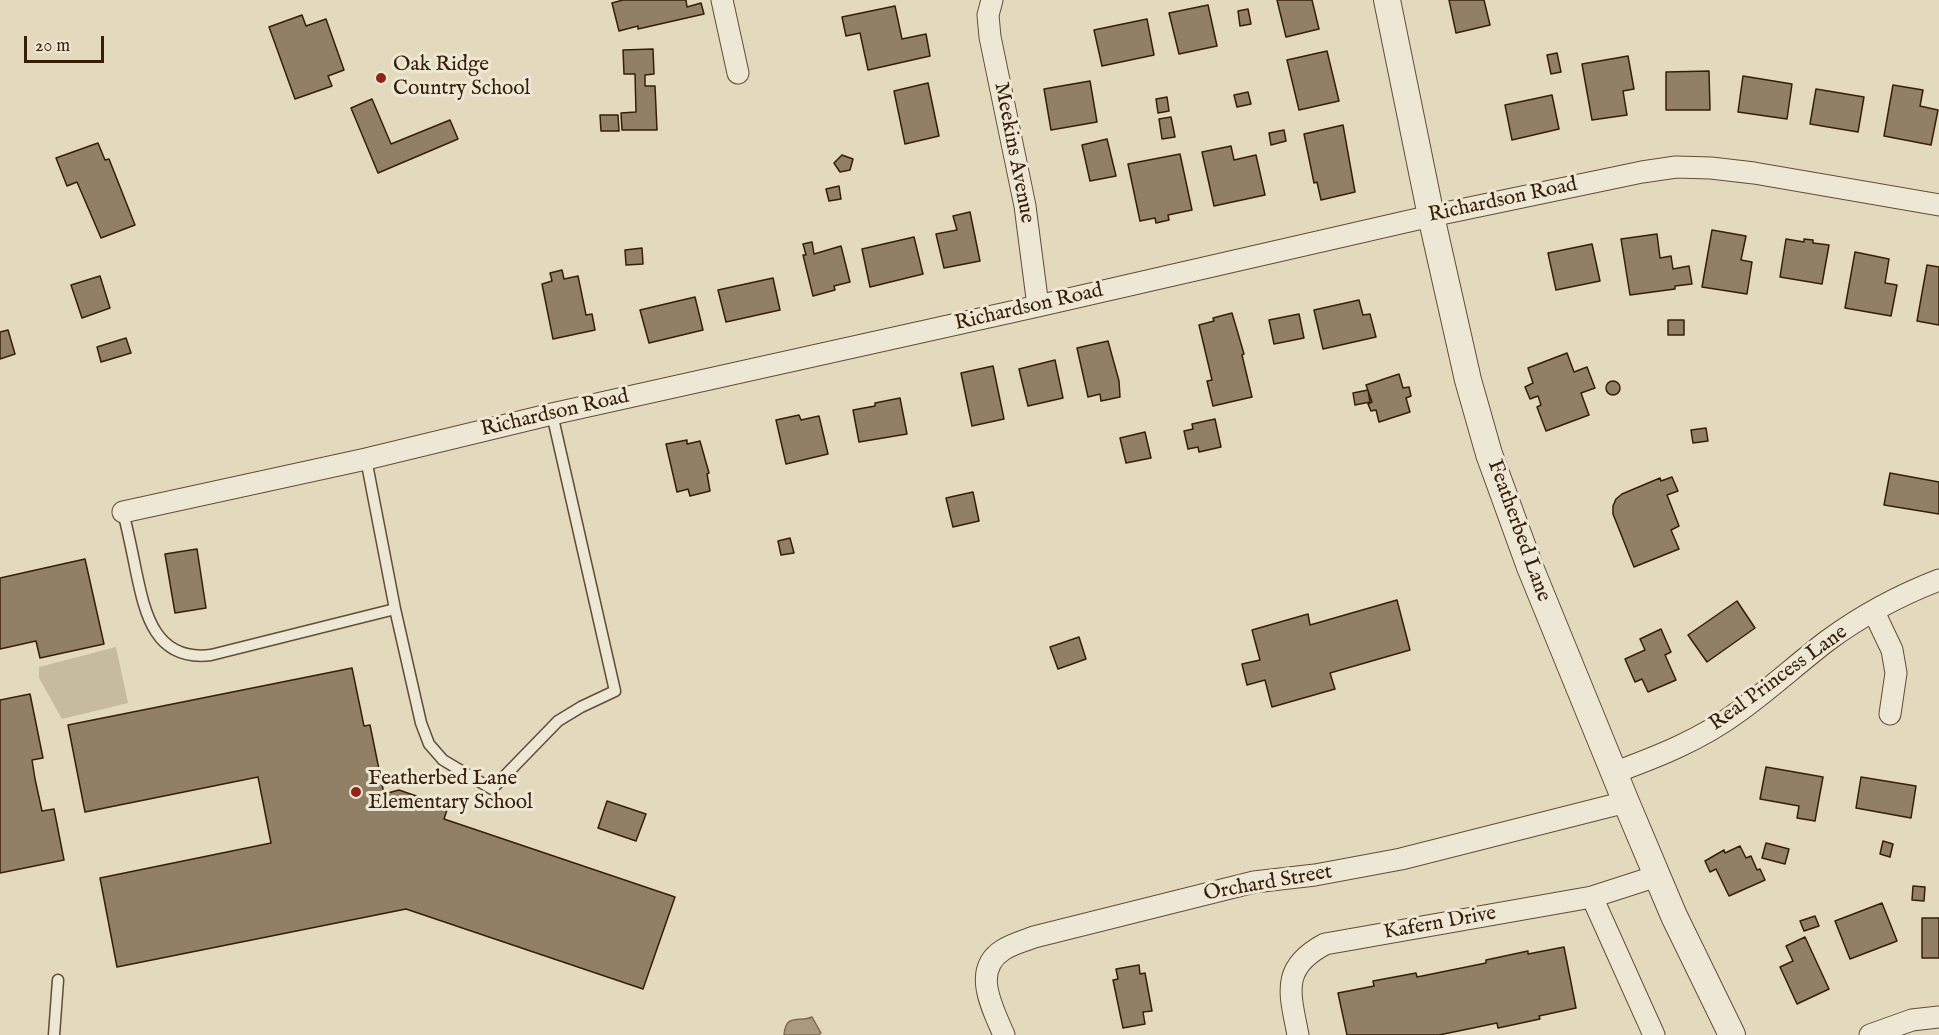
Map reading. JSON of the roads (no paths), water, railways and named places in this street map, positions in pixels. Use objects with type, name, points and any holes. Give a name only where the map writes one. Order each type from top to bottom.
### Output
[{"type":"street","points":[[722,0],[738,73]]},
{"type":"street","name":"Meekins Avenue","points":[[992,0],[988,15],[990,37],[1025,206],[1038,306]]},
{"type":"street","name":"Featherbed Lane","points":[[1387,0],[1431,216],[1468,380],[1489,454],[1530,567],[1616,772],[1626,802],[1657,876],[1732,1035]]},
{"type":"street","name":"Richardson Road","points":[[123,512],[366,459],[552,414],[1431,216],[1642,171],[1676,167],[1712,168],[1939,204]]},
{"type":"street","name":"Real Princess Lane","points":[[1616,772],[1670,753],[1704,734],[1738,712],[1828,640],[1915,589],[1939,580]]},
{"type":"street","points":[[1874,612],[1892,650],[1896,673],[1890,714]]},
{"type":"street","name":"Orchard Street","points":[[1004,1035],[988,992],[987,968],[1002,951],[1034,937],[1254,882],[1315,875],[1401,859],[1626,802]]},
{"type":"street","name":"Kafern Drive","points":[[1298,1035],[1291,998],[1291,982],[1298,964],[1309,952],[1325,944],[1592,897],[1657,876]]},
{"type":"street","points":[[1592,897],[1654,1035]]},
{"type":"street","points":[[1870,1035],[1912,1020],[1939,1017]]},
{"type":"lane","points":[[366,459],[395,609],[421,723],[429,744],[443,760],[492,789],[558,721],[615,691],[552,414]]},
{"type":"lane","points":[[123,512],[145,611],[153,628],[167,645],[183,654],[196,657],[211,655],[395,609]]},
{"type":"lane","points":[[54,1035],[58,980]]},
{"type":"place","name":"Oak Ridge Country School","points":[[381,78]]},
{"type":"place","name":"Featherbed Lane Elementary School","points":[[356,792]]}]
